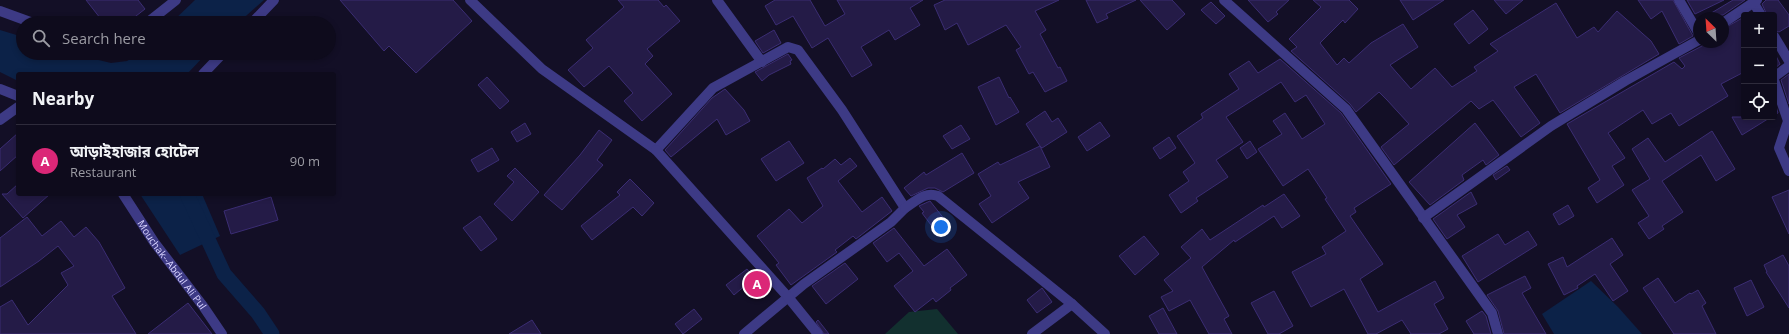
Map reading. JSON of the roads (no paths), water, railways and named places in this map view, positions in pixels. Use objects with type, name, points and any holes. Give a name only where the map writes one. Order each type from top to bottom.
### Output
[{"type":"street","points":[[156,16],[176,0]]},
{"type":"street","points":[[259,16],[274,0]]},
{"type":"street","points":[[470,0],[542,69],[656,150],[788,297],[818,334]]},
{"type":"street","points":[[717,0],[762,62]]},
{"type":"street","points":[[1224,0],[1346,109],[1492,314],[1498,334]]},
{"type":"street","points":[[1679,0],[1693,24]]},
{"type":"street","points":[[1729,19],[1755,1],[1760,12]]},
{"type":"street","points":[[0,11],[16,17]]},
{"type":"street","points":[[1777,41],[1789,61]]},
{"type":"street","points":[[1423,218],[1551,126],[1625,81],[1693,43]]},
{"type":"street","points":[[656,150],[712,88],[788,47],[798,50],[842,110],[905,208]]},
{"type":"street","points":[[205,72],[216,60]]},
{"type":"street","points":[[1777,75],[1789,66]]},
{"type":"street","points":[[1775,84],[1788,121],[1779,148],[1789,171]]},
{"type":"street","points":[[0,90],[16,95]]},
{"type":"street","points":[[0,120],[16,108]]},
{"type":"street","points":[[744,334],[804,284],[891,222],[905,208],[925,195],[931,193],[938,196],[1072,304],[1105,334]]},
{"type":"street","name":"Mouchak--Abdul Ali Pul","points":[[124,196],[154,242],[203,306],[222,334]]},
{"type":"street","points":[[1032,334],[1072,304]]},
{"type":"water","points":[[195,0],[264,0],[246,16],[178,16]]},
{"type":"water","points":[[0,30],[16,35],[16,60],[99,60],[111,63],[129,60],[200,60],[189,72],[16,72],[16,80],[0,72]]},
{"type":"water","points":[[141,196],[203,196],[220,236],[180,255]]},
{"type":"water","points":[[1591,281],[1618,307],[1642,334],[1554,334],[1542,314]]},
{"type":"waterway","points":[[188,196],[224,274],[258,313],[272,334]]},
{"type":"place","name":"আড়াইহাজার হোটেল","points":[[757,284]]}]
